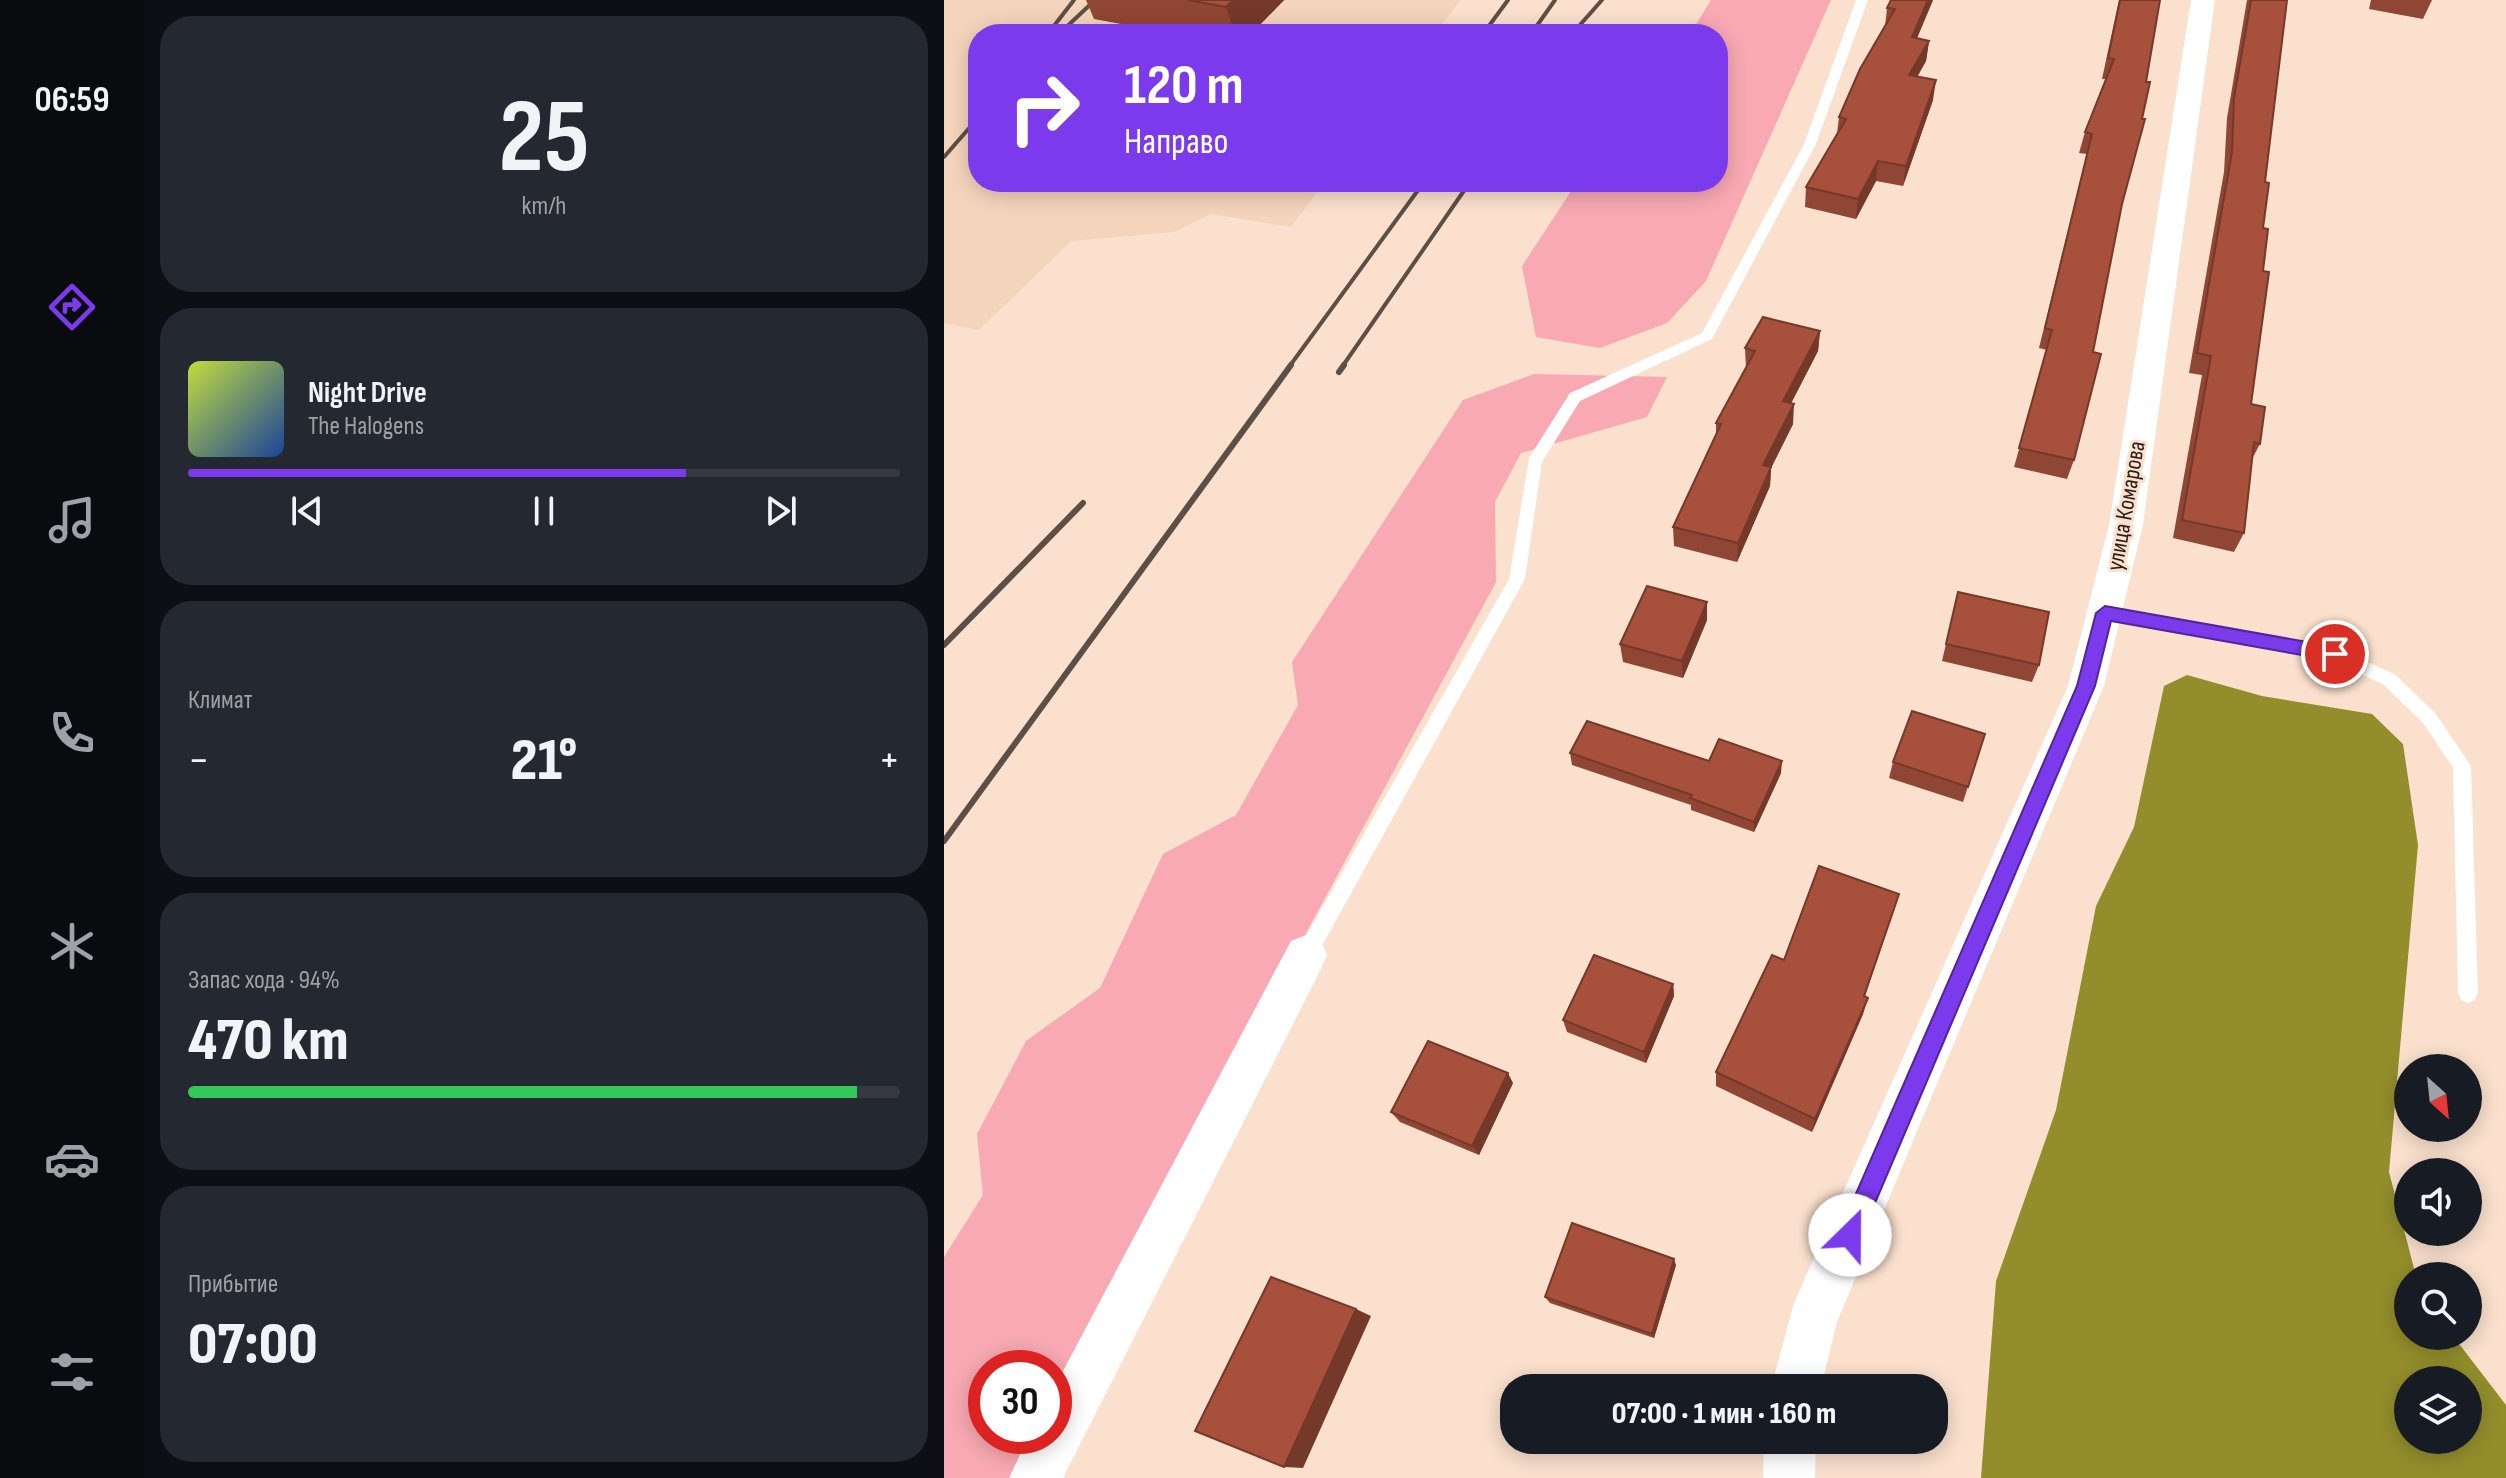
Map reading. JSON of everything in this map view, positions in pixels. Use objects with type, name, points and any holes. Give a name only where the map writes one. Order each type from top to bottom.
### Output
[{"type":"street","name":"улица Комарова","points":[[1799,1374],[1812,1321],[2086,686],[2126,525],[2203,0]]},
{"type":"street","points":[[1035,1478],[1306,955]]},
{"type":"street","points":[[1789,1478],[1790,1454]]},
{"type":"lane","points":[[1306,955],[1517,579],[1534,462],[1575,397],[1707,336],[1810,144],[1862,0]]},
{"type":"lane","points":[[2105,613],[2335,654],[2390,680],[2430,719],[2462,766],[2468,993]]},
{"type":"shaded area","points":[[944,0],[1460,0],[1442,24],[968,24],[968,192],[1317,192],[1291,227],[1211,214],[1174,232],[1071,241],[979,330],[944,323]]},
{"type":"shaded area","points":[[1711,0],[1831,0],[1706,281],[1667,323],[1600,348],[1536,337],[1522,266],[1570,192],[1728,192],[1728,24],[1696,24]]},
{"type":"shaded area","points":[[1534,374],[1667,377],[1647,417],[1521,453],[1495,502],[1496,582],[1072,1366],[1072,1350],[968,1350],[968,1454],[1024,1454],[1011,1478],[944,1478],[944,1257],[983,1195],[977,1134],[1026,1041],[1100,988],[1163,854],[1236,815],[1298,705],[1292,662],[1463,400]]},
{"type":"shaded area","points":[[2187,675],[2262,696],[2372,714],[2403,744],[2418,845],[2399,1054],[2394,1054],[2394,1116],[2389,1172],[2394,1191],[2394,1246],[2408,1246],[2412,1262],[2394,1262],[2394,1350],[2464,1350],[2476,1366],[2394,1366],[2394,1454],[2482,1454],[2482,1374],[2506,1405],[2506,1478],[1981,1478],[1996,1281],[2056,1110],[2096,906],[2134,827],[2164,686]]},
{"type":"building","points":[[1188,0],[1233,0],[1226,7]]},
{"type":"building","points":[[1891,0],[1928,0],[1912,37],[1929,41],[1909,75],[1936,80],[1906,166],[1878,161],[1858,199],[1806,187],[1846,119],[1839,117],[1860,69],[1895,9],[1887,8]]},
{"type":"building","points":[[2120,0],[2160,0],[2146,82],[2150,82],[2142,119],[2145,119],[2122,204],[2093,352],[2101,354],[2074,460],[2019,448],[2052,330],[2045,328],[2092,134],[2085,132],[2114,59],[2108,58]]},
{"type":"building","points":[[2251,0],[2287,0],[2265,182],[2269,183],[2263,228],[2268,229],[2263,271],[2269,272],[2251,404],[2265,407],[2260,444],[2254,442],[2244,533],[2182,520],[2211,356],[2197,353],[2232,152],[2234,98]]},
{"type":"building","points":[[1763,317],[1820,331],[1783,401],[1794,404],[1763,465],[1771,467],[1738,543],[1673,527],[1721,424],[1716,423],[1755,351],[1745,348]]},
{"type":"building","points":[[1647,586],[1707,602],[1682,661],[1620,644]]},
{"type":"building","points":[[1958,592],[2049,612],[2039,665],[1946,644]]},
{"type":"building","points":[[1912,711],[1985,734],[1968,787],[1893,762]]},
{"type":"building","points":[[1587,721],[1709,761],[1719,739],[1782,761],[1754,822],[1690,798],[1692,795],[1570,753]]},
{"type":"building","points":[[1819,866],[1899,894],[1864,996],[1868,998],[1815,1119],[1716,1072],[1772,955],[1784,960]]},
{"type":"building","points":[[1594,955],[1673,984],[1644,1052],[1563,1020]]},
{"type":"building","points":[[1428,1041],[1508,1073],[1472,1146],[1391,1112]]},
{"type":"building","points":[[1572,1223],[1674,1259],[1652,1334],[1545,1297]]},
{"type":"building","points":[[1271,1277],[1356,1309],[1284,1467],[1195,1431]]},
{"type":"railway","points":[[1055,24],[1074,0]]},
{"type":"railway","points":[[1070,24],[1095,0]]},
{"type":"railway","points":[[1490,24],[1508,0]]},
{"type":"railway","points":[[1538,24],[1555,0]]},
{"type":"railway","points":[[1581,24],[1602,0]]},
{"type":"railway","points":[[944,157],[968,129]]},
{"type":"railway","points":[[1289,367],[1417,192]]},
{"type":"railway","points":[[1342,367],[1463,192]]},
{"type":"railway","points":[[944,841],[1291,365]]},
{"type":"railway","points":[[1339,372],[1344,365]]},
{"type":"railway","points":[[944,645],[1083,503]]},
{"type":"route","points":[[1850,1235],[2086,686],[2105,613],[2335,654]]}]
